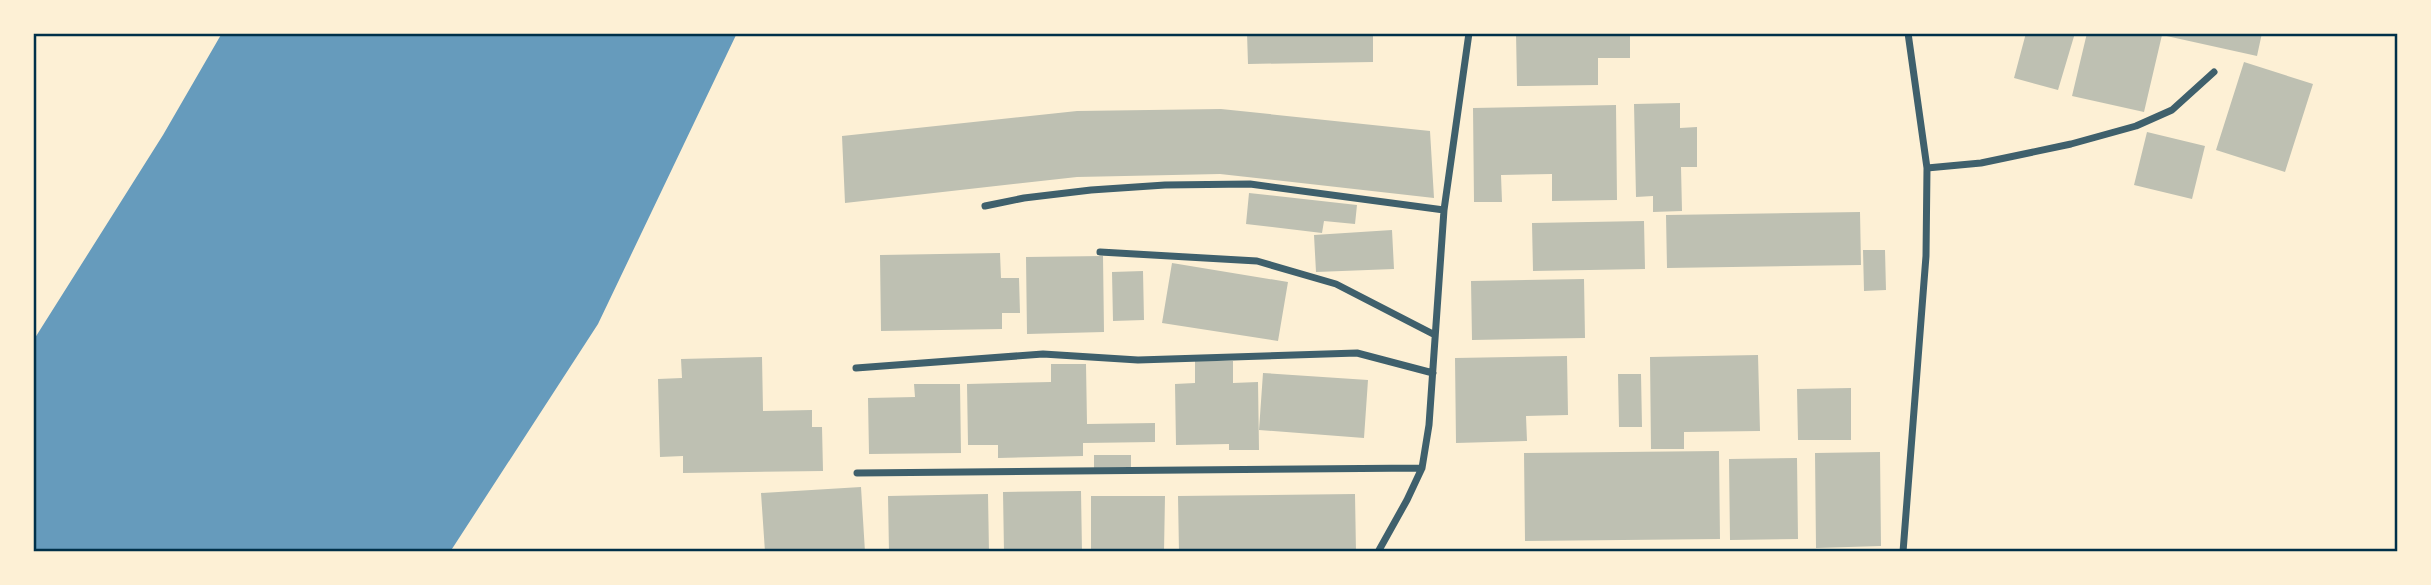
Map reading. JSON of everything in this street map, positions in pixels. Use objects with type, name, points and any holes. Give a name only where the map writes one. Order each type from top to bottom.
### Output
[{"type":"street","points":[[1378,552],[1422,468],[1429,425],[1444,210],[1469,33]]},
{"type":"street","points":[[1903,552],[1926,256],[1927,168],[1908,33]]},
{"type":"street","points":[[1927,168],[1981,163],[2071,144],[2136,126],[2172,110],[2214,72]]},
{"type":"street","points":[[985,206],[1091,190],[1164,185],[1250,184],[1444,210]]},
{"type":"street","points":[[1100,252],[1257,261],[1336,284],[1435,335]]},
{"type":"street","points":[[856,368],[1043,354],[1138,360],[1357,353],[1433,373]]},
{"type":"street","points":[[857,473],[1422,468]]},
{"type":"water","points":[[222,33],[737,33],[598,324],[450,552],[33,552],[33,341],[163,135]]},
{"type":"building","points":[[1247,33],[1373,33],[1373,62],[1248,64]]},
{"type":"building","points":[[1516,33],[1630,33],[1630,58],[1598,58],[1598,85],[1517,86]]},
{"type":"building","points":[[2026,33],[2075,33],[2058,90],[2014,78]]},
{"type":"building","points":[[2087,33],[2262,33],[2257,56],[2162,35],[2144,112],[2072,96]]},
{"type":"building","points":[[2244,62],[2313,84],[2285,172],[2216,150]]},
{"type":"building","points":[[1680,103],[1680,128],[1697,127],[1697,167],[1681,167],[1682,211],[1653,212],[1653,196],[1636,197],[1634,104]]},
{"type":"building","points":[[1616,105],[1617,200],[1552,201],[1552,174],[1501,175],[1502,202],[1474,202],[1473,108]]},
{"type":"building","points":[[1221,109],[1430,131],[1434,198],[1220,174],[1077,177],[845,203],[842,136],[1077,111]]},
{"type":"building","points":[[2147,132],[2205,146],[2192,199],[2134,185]]},
{"type":"building","points":[[1249,193],[1357,205],[1355,224],[1324,221],[1322,233],[1246,224]]},
{"type":"building","points":[[1860,212],[1861,265],[1667,268],[1666,215]]},
{"type":"building","points":[[1644,221],[1645,269],[1533,271],[1532,223]]},
{"type":"building","points":[[1392,230],[1394,269],[1316,272],[1314,235]]},
{"type":"building","points":[[1863,250],[1885,250],[1886,290],[1864,291]]},
{"type":"building","points":[[1000,253],[1001,278],[1019,278],[1020,313],[1002,313],[1002,329],[881,331],[880,255]]},
{"type":"building","points":[[1103,256],[1104,332],[1027,334],[1026,257]]},
{"type":"building","points":[[1172,263],[1288,282],[1278,341],[1162,323]]},
{"type":"building","points":[[1143,271],[1144,320],[1113,321],[1112,272]]},
{"type":"building","points":[[1584,279],[1585,338],[1472,340],[1471,281]]},
{"type":"building","points":[[1758,355],[1760,431],[1684,432],[1684,449],[1651,449],[1650,357]]},
{"type":"building","points":[[1567,356],[1568,415],[1526,416],[1527,441],[1456,443],[1455,358]]},
{"type":"building","points":[[762,357],[763,411],[812,410],[812,427],[822,427],[823,471],[683,473],[683,456],[660,457],[658,379],[682,378],[681,359]]},
{"type":"building","points":[[1195,361],[1233,361],[1233,383],[1258,382],[1259,450],[1229,450],[1229,444],[1176,445],[1175,384],[1195,383]]},
{"type":"building","points":[[1051,364],[1086,364],[1087,424],[1155,423],[1155,442],[1083,443],[1083,456],[998,458],[998,445],[968,445],[967,384],[1051,382]]},
{"type":"building","points":[[1263,373],[1368,380],[1364,438],[1259,430]]},
{"type":"building","points":[[1618,374],[1641,374],[1642,427],[1619,427]]},
{"type":"building","points":[[914,384],[960,384],[961,453],[869,454],[868,398],[915,397]]},
{"type":"building","points":[[1851,388],[1851,440],[1798,440],[1797,389]]},
{"type":"building","points":[[1719,451],[1720,539],[1525,541],[1524,453]]},
{"type":"building","points":[[1880,452],[1881,546],[1816,548],[1815,453]]},
{"type":"building","points":[[1094,455],[1131,455],[1131,467],[1094,468]]},
{"type":"building","points":[[1797,458],[1798,539],[1730,540],[1729,459]]},
{"type":"building","points":[[861,487],[865,552],[765,552],[761,493]]},
{"type":"building","points":[[1081,491],[1082,552],[1004,552],[1003,492]]},
{"type":"building","points":[[988,494],[989,552],[889,552],[888,496]]},
{"type":"building","points":[[1355,494],[1356,552],[1179,552],[1178,496]]},
{"type":"building","points":[[1091,496],[1165,496],[1164,552],[1091,552]]}]
